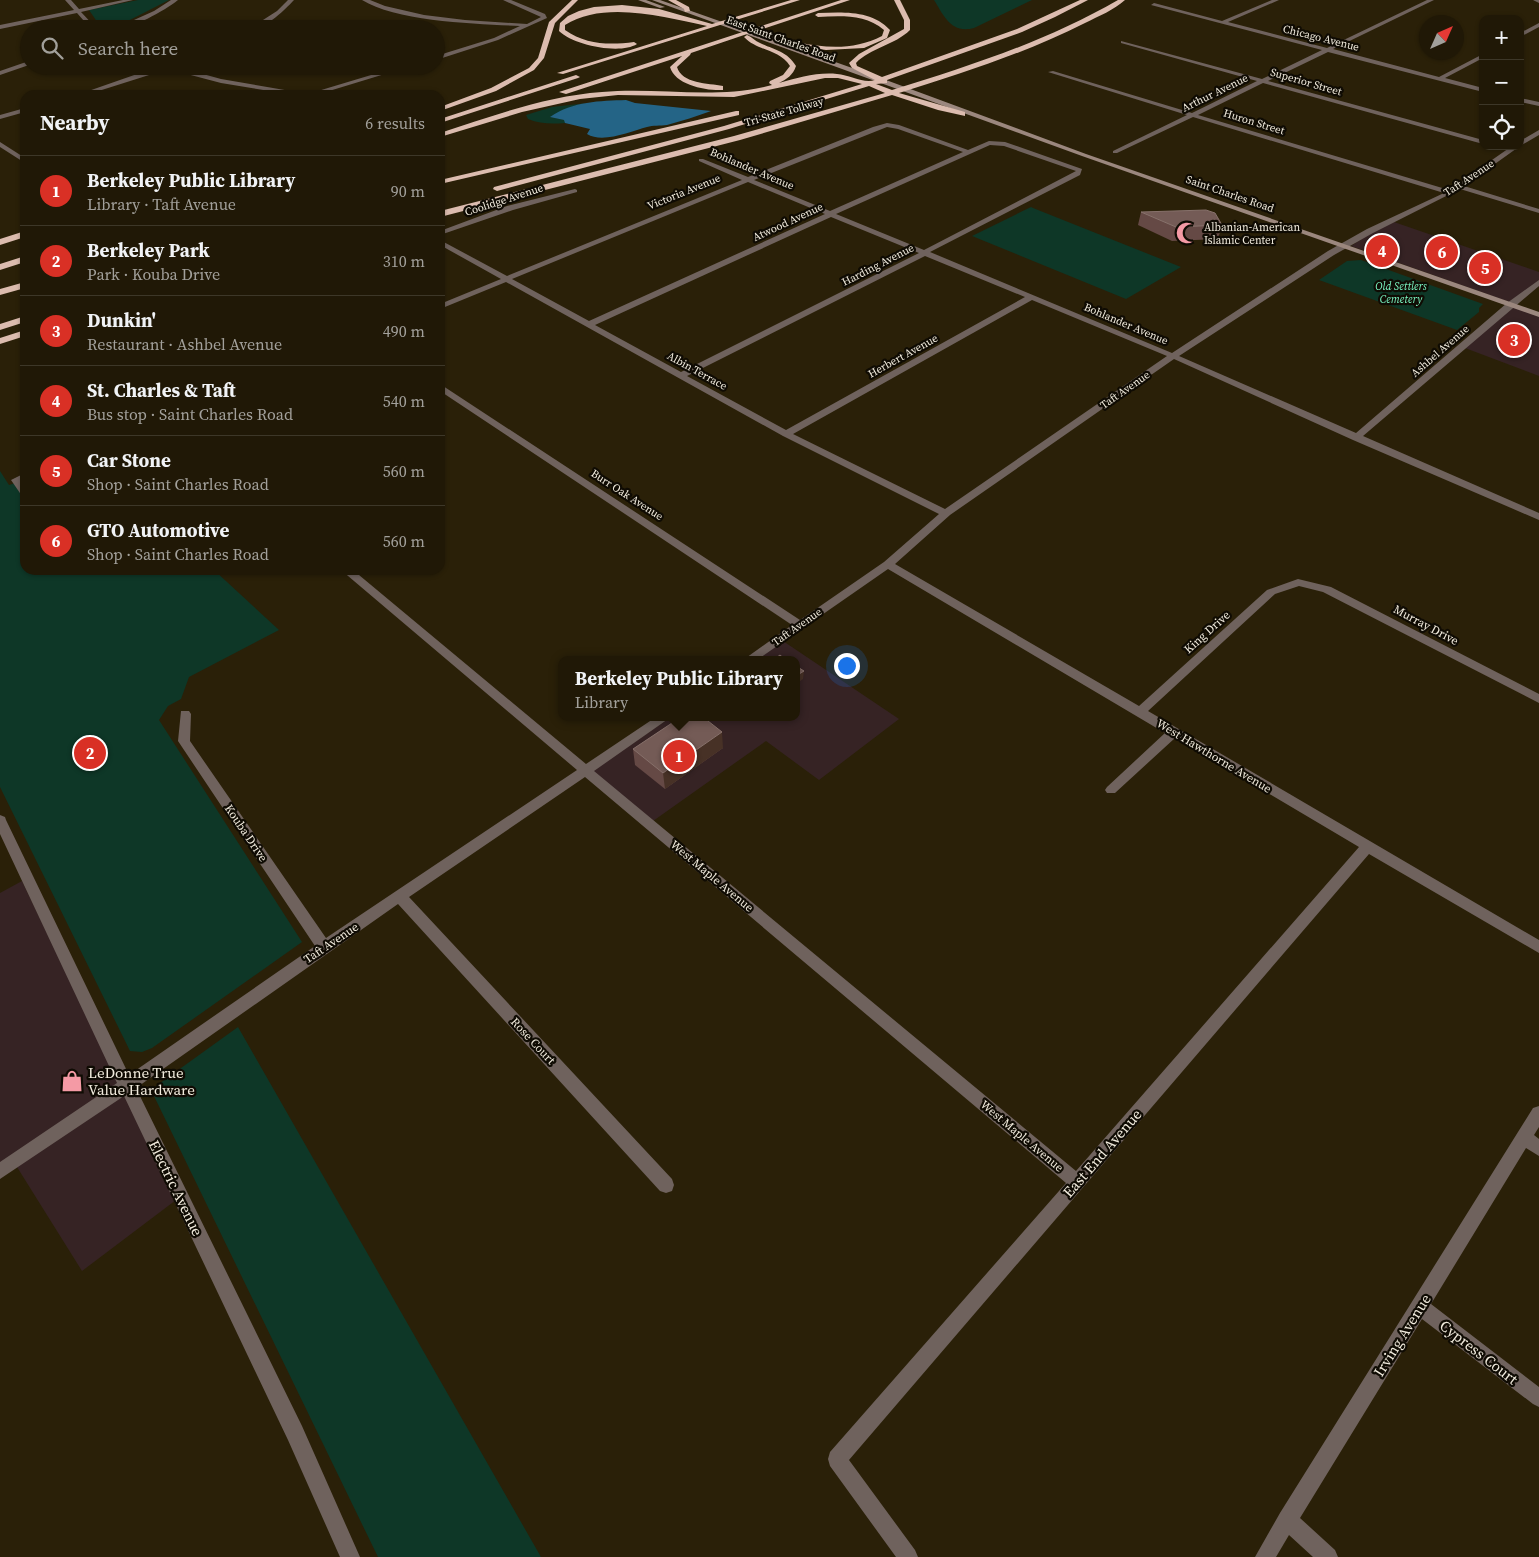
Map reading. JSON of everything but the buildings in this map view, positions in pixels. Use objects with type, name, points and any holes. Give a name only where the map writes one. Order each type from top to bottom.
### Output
[{"type":"highway","points":[[445,108],[492,90],[523,76],[532,69],[542,57],[550,25],[575,0]]},
{"type":"highway","points":[[671,0],[686,8],[687,11]]},
{"type":"highway","points":[[743,17],[770,0]]},
{"type":"highway","points":[[445,132],[847,0]]},
{"type":"highway","points":[[884,81],[854,67],[853,60],[895,40],[907,30],[907,20],[897,0]]},
{"type":"highway","name":"Tri-State Tollway","points":[[492,190],[808,105],[908,72],[997,38],[1085,0]]},
{"type":"highway","name":"Tri-State Tollway","points":[[445,213],[748,135],[866,102],[1022,48],[1089,18],[1122,0]]},
{"type":"highway","points":[[549,76],[743,17],[799,3]]},
{"type":"highway","points":[[445,119],[799,3]]},
{"type":"highway","points":[[682,35],[622,45],[590,44],[572,39],[562,31],[562,24],[569,18],[581,13],[621,8],[658,11],[709,24]]},
{"type":"highway","points":[[740,30],[788,43],[834,48],[863,46],[876,42],[885,37],[887,30],[882,25],[869,19],[835,14],[810,16],[770,25]]},
{"type":"highway","points":[[697,48],[682,58],[674,67],[677,75],[693,83],[722,88],[750,87],[781,80],[790,73],[793,66],[786,58],[775,51],[750,41],[753,35]]},
{"type":"highway","points":[[782,103],[908,72]]},
{"type":"highway","points":[[445,133],[538,105],[577,97],[625,93],[735,95],[763,91],[815,77],[837,76],[854,78],[962,114]]},
{"type":"highway","points":[[445,108],[522,85]]},
{"type":"highway","points":[[445,181],[744,112]]},
{"type":"highway","points":[[0,242],[20,236]]},
{"type":"highway","points":[[0,267],[20,260]]},
{"type":"highway","points":[[0,292],[20,286]]},
{"type":"highway","points":[[0,327],[20,321]]},
{"type":"highway","points":[[0,341],[20,335]]},
{"type":"main road","points":[[641,0],[693,20]]},
{"type":"main road","name":"East Saint Charles Road","points":[[655,0],[740,30]]},
{"type":"main road","name":"East Saint Charles Road","points":[[709,24],[753,35],[867,74]]},
{"type":"main road","name":"East Saint Charles Road","points":[[753,35],[854,78]]},
{"type":"main road","name":"Saint Charles Road","points":[[884,81],[1084,155]]},
{"type":"main road","name":"Saint Charles Road","points":[[962,114],[1539,314]]},
{"type":"street","points":[[68,0],[86,20]]},
{"type":"street","points":[[32,20],[130,0]]},
{"type":"street","points":[[138,20],[156,12],[175,0]]},
{"type":"street","points":[[266,20],[279,12],[291,0]]},
{"type":"street","points":[[365,0],[393,9],[440,18],[526,25]]},
{"type":"street","points":[[445,55],[496,39],[544,18],[543,15],[506,0]]},
{"type":"street","name":"Chicago Avenue","points":[[1161,0],[1154,5],[1479,89]]},
{"type":"street","points":[[1222,23],[1276,0]]},
{"type":"street","name":"Arthur Avenue","points":[[1115,152],[1431,0]]},
{"type":"street","points":[[0,27],[20,23]]},
{"type":"street","points":[[1524,33],[1539,25]]},
{"type":"street","name":"Superior Street","points":[[1123,42],[1479,141]]},
{"type":"street","points":[[1440,79],[1479,58]]},
{"type":"street","points":[[0,73],[20,66]]},
{"type":"street","name":"Huron Street","points":[[1051,72],[1450,193]]},
{"type":"street","points":[[96,90],[142,75]]},
{"type":"street","points":[[198,75],[275,90]]},
{"type":"street","points":[[327,90],[378,75]]},
{"type":"street","points":[[1524,101],[1539,104]]},
{"type":"street","points":[[0,117],[20,111]]},
{"type":"street","name":"Victoria Avenue","points":[[445,305],[748,179],[887,125],[969,152]]},
{"type":"street","name":"Taft Avenue","points":[[1524,141],[1539,132]]},
{"type":"street","name":"Atwood Avenue","points":[[590,324],[838,210],[996,142],[1080,170]]},
{"type":"street","points":[[0,144],[20,158]]},
{"type":"street","name":"Taft Avenue","points":[[755,656],[888,564],[946,513],[1173,356],[1344,246],[1370,231],[1450,193],[1509,150]]},
{"type":"street","name":"Bohlander Avenue","points":[[701,160],[1173,356],[1539,517]]},
{"type":"street","name":"Harding Avenue","points":[[682,375],[925,254],[933,247],[1078,174],[1080,170]]},
{"type":"street","points":[[1459,187],[1539,211]]},
{"type":"street","name":"Coolidge Avenue","points":[[445,231],[510,208],[575,190]]},
{"type":"street","name":"Albin Terrace","points":[[445,245],[786,434],[946,513]]},
{"type":"street","name":"Ashbel Avenue","points":[[1356,438],[1539,282]]},
{"type":"street","name":"Herbert Avenue","points":[[786,434],[1032,297]]},
{"type":"street","name":"Burr Oak Avenue","points":[[445,390],[800,625]]},
{"type":"street","name":"West Hawthorne Avenue","points":[[888,564],[1539,947]]},
{"type":"street","name":"West Maple Avenue","points":[[352,575],[1077,1182]]},
{"type":"street","name":"King Drive","points":[[1140,712],[1271,592],[1298,582]]},
{"type":"street","name":"Murray Drive","points":[[1298,582],[1327,588],[1539,699]]},
{"type":"street","name":"Kouba Drive","points":[[185,714],[184,742],[324,948]]},
{"type":"street","name":"Taft Avenue","points":[[0,1171],[324,948],[659,721]]},
{"type":"street","points":[[1111,790],[1174,732]]},
{"type":"street","name":"Electric Avenue","points":[[0,820],[126,1085],[296,1433],[350,1557]]},
{"type":"street","name":"East End Avenue","points":[[908,1557],[837,1459],[1368,847]]},
{"type":"street","name":"Rose Court","points":[[400,897],[666,1185]]},
{"type":"street","name":"Irving Avenue","points":[[1265,1557],[1539,1113]]},
{"type":"street","points":[[1524,1137],[1539,1148]]},
{"type":"street","name":"Cypress Court","points":[[1420,1306],[1539,1398]]},
{"type":"street","points":[[1287,1520],[1328,1557]]},
{"type":"shaded area","points":[[1394,222],[1539,272],[1539,286],[1515,304],[1351,246],[1374,231]]},
{"type":"shaded area","points":[[1510,305],[1539,316],[1539,376],[1465,348]]},
{"type":"shaded area","points":[[783,641],[899,719],[819,780],[766,741],[646,826],[586,775],[665,721],[800,721],[800,656],[761,656]]},
{"type":"shaded area","points":[[22,881],[176,1200],[82,1271],[12,1159],[0,1167],[0,893]]},
{"type":"green space","points":[[138,0],[169,0],[130,20],[96,20],[89,10]]},
{"type":"green space","points":[[934,0],[1032,0],[974,28],[966,29],[954,26],[949,22]]},
{"type":"green space","points":[[587,103],[576,105],[551,117],[565,120],[565,123],[537,122],[528,119],[526,115],[552,107]]},
{"type":"green space","points":[[1031,207],[1181,267],[1126,299],[972,236]]},
{"type":"green space","name":"Old Settlers Cemetery","points":[[1361,260],[1483,304],[1479,308],[1479,312],[1457,330],[1319,280],[1347,261]]},
{"type":"green space","points":[[0,471],[9,485],[20,482],[20,575],[219,575],[279,630],[189,677],[181,699],[168,706],[159,720],[302,942],[152,1048],[142,1052],[130,1051],[0,787]]},
{"type":"green space","points":[[238,1027],[541,1557],[378,1557],[153,1094],[156,1086]]},
{"type":"water","points":[[626,100],[635,103],[711,111],[667,125],[649,126],[617,136],[601,138],[587,134],[590,129],[550,117],[577,105]]},
{"type":"place","name":"Albanian-American Islamic Center","points":[[1187,233]]},
{"type":"place","name":"St. Charles & Taft","points":[[1382,251]]},
{"type":"place","name":"GTO Automotive","points":[[1442,252]]},
{"type":"place","name":"Car Stone","points":[[1485,268]]},
{"type":"place","name":"Dunkin'","points":[[1514,340]]},
{"type":"place","name":"Berkeley Park","points":[[90,753]]},
{"type":"place","name":"Berkeley Public Library","points":[[679,756]]},
{"type":"place","name":"LeDonne True Value Hardware","points":[[72,1081]]}]
